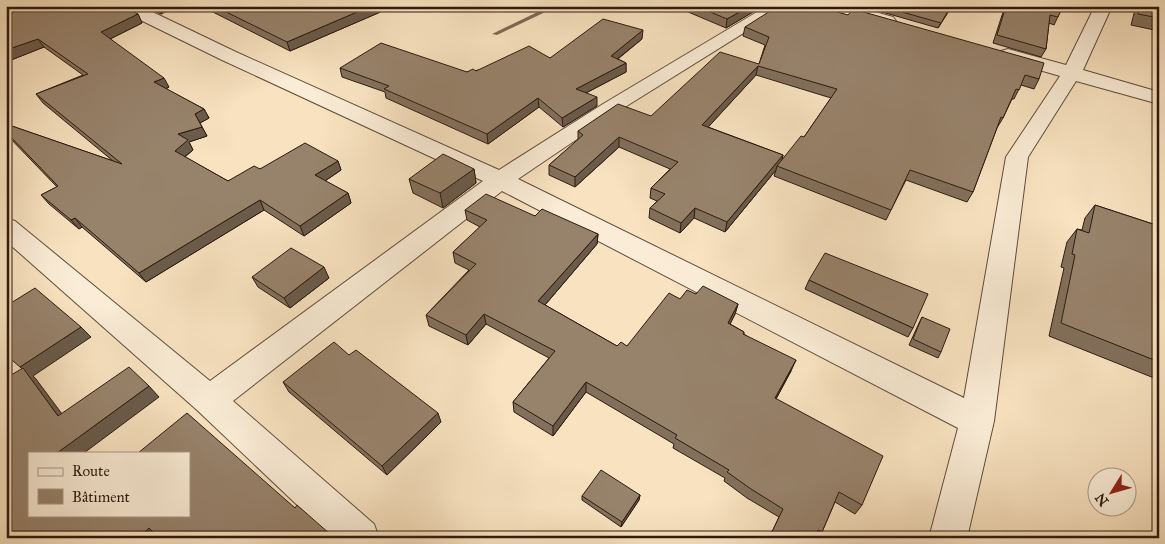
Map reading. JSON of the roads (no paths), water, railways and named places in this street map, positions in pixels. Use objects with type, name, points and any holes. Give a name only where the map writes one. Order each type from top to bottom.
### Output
[{"type":"street","points":[[126,6],[229,56],[500,180],[977,422]]},
{"type":"street","points":[[209,400],[500,180],[610,108],[779,6]]},
{"type":"street","points":[[833,6],[900,25]]},
{"type":"street","points":[[948,538],[977,422],[1017,157],[1072,72],[1104,6]]},
{"type":"street","points":[[995,51],[1159,98]]},
{"type":"street","points":[[6,227],[209,400],[360,538]]},
{"type":"waterway","points":[[495,34],[555,6]]}]
